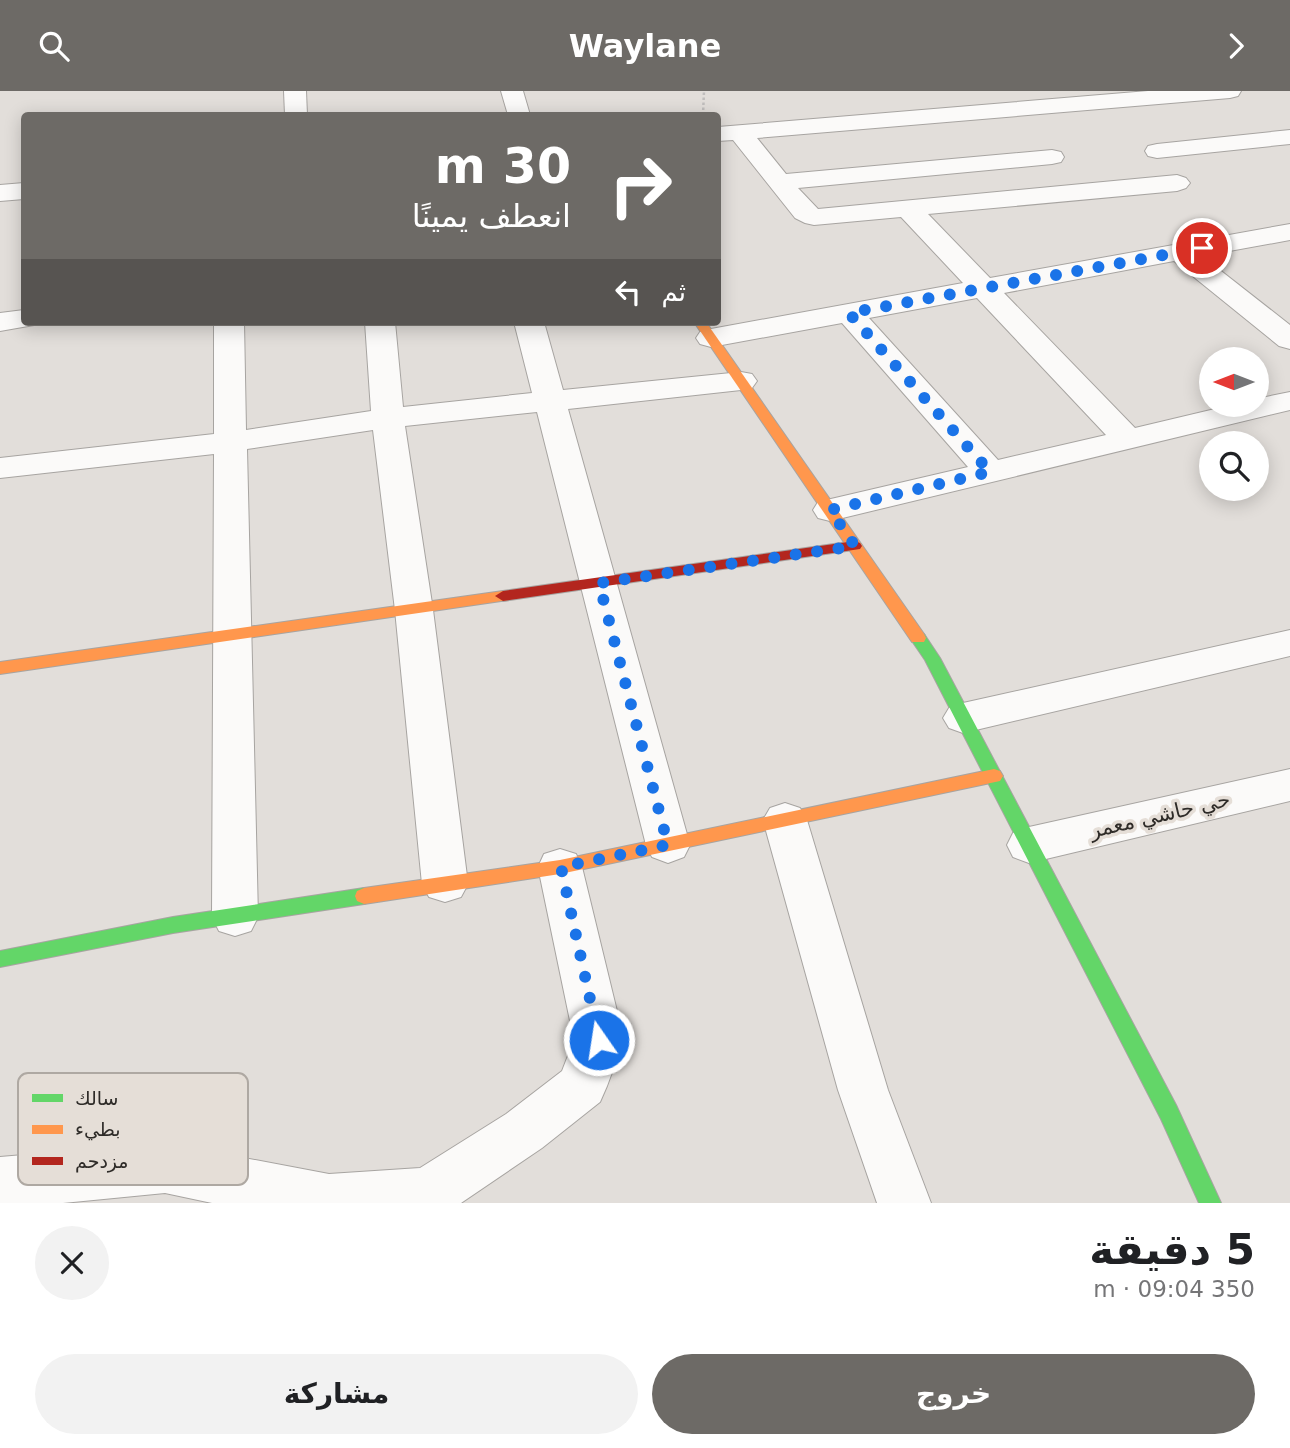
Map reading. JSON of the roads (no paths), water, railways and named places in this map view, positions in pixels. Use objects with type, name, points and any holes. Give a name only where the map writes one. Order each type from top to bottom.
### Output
[{"type":"street","points":[[295,91],[296,112]]},
{"type":"street","points":[[512,91],[518,112]]},
{"type":"street","points":[[956,91],[1052,156],[1090,191]]},
{"type":"street","points":[[728,133],[1230,91]]},
{"type":"street","points":[[728,133],[780,181],[804,212],[814,217],[1177,183]]},
{"type":"street","points":[[1157,151],[1290,137]]},
{"type":"street","points":[[780,181],[1052,156]]},
{"type":"street","points":[[0,193],[21,191]]},
{"type":"street","points":[[908,209],[1128,439]]},
{"type":"street","points":[[1210,1203],[1169,1112],[932,658],[706,330],[849,313],[1290,232]]},
{"type":"street","points":[[1179,252],[1290,340]]},
{"type":"street","points":[[1251,309],[1290,302]]},
{"type":"street","points":[[849,313],[990,472]]},
{"type":"street","points":[[0,322],[21,319]]},
{"type":"street","points":[[229,326],[235,917]]},
{"type":"street","points":[[380,326],[388,418],[414,610],[445,884]]},
{"type":"street","points":[[530,326],[668,845]]},
{"type":"street","points":[[0,468],[229,442],[388,418],[548,399],[741,381]]},
{"type":"street","points":[[830,510],[1290,401]]},
{"type":"street","points":[[0,669],[855,546]]},
{"type":"street","points":[[963,718],[1290,643]]},
{"type":"street","points":[[0,959],[173,925],[561,867],[994,776]]},
{"type":"street","name":"حي حاشي معمر","points":[[1030,845],[1290,785]]},
{"type":"street","points":[[785,820],[863,1090],[904,1203]]},
{"type":"street","points":[[247,1185],[329,1202],[428,1194],[524,1131],[582,1086],[599,1040],[561,867]]},
{"type":"street","points":[[0,1183],[18,1181]]}]
